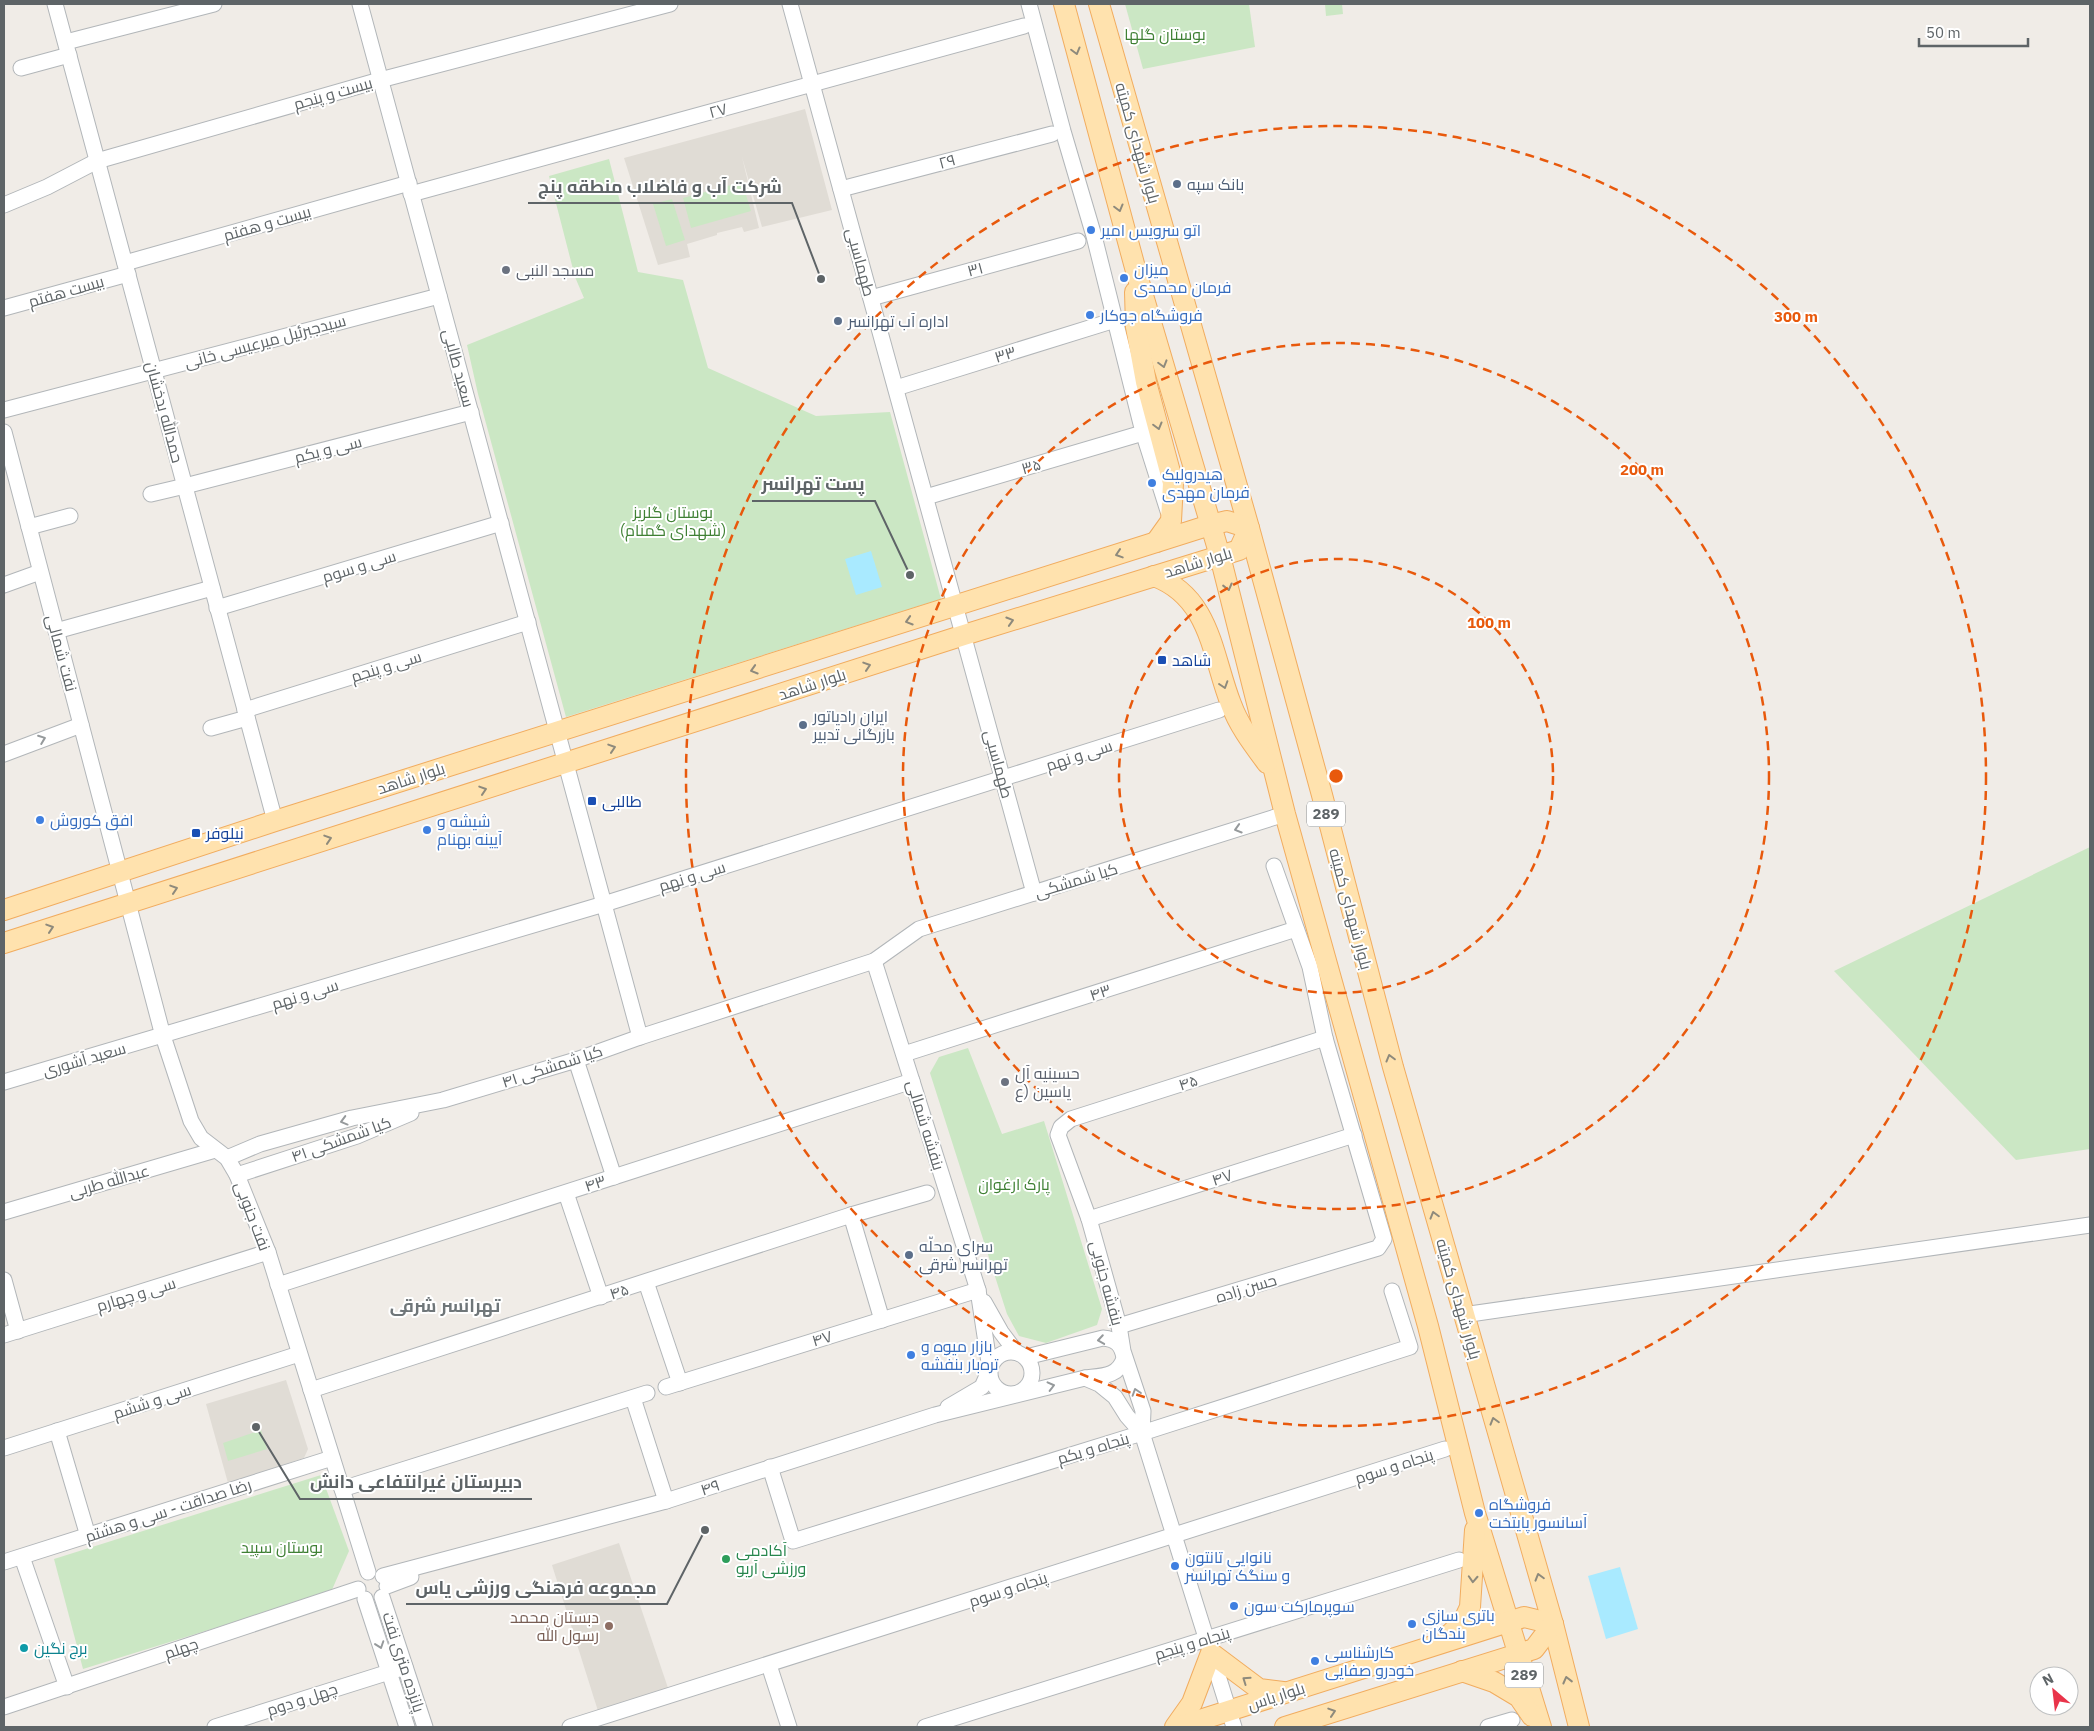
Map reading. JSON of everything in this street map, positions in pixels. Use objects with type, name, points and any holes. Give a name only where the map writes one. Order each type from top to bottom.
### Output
[{"type":"main road","name":"289","points":[[1064,4],[1137,275],[1220,556],[1285,814],[1425,1318],[1475,1513],[1500,1625]]},
{"type":"main road","name":"بلوار شهدای کمیته","points":[[1099,4],[1249,528],[1322,795],[1392,1067],[1553,1624],[1579,1727]]},
{"type":"main road","points":[[1137,275],[1134,298],[1136,327],[1146,382],[1173,483],[1171,521],[1156,542]]},
{"type":"main road","name":"بلوار شاهد","points":[[4,910],[274,821],[1210,525],[1227,521],[1249,528],[1239,550],[964,635],[4,943]]},
{"type":"main road","points":[[1154,576],[1169,581],[1179,588],[1195,608],[1212,642],[1231,706],[1245,733],[1274,773]]},
{"type":"main road","points":[[1431,1648],[1458,1627],[1468,1612],[1473,1585],[1475,1513]]},
{"type":"main road","name":"بلوار یاس","points":[[1177,1727],[1231,1719],[1287,1693],[1524,1617],[1553,1624],[1534,1649],[1285,1727]]},
{"type":"main road","points":[[1500,1625],[1510,1656]]},
{"type":"main road","points":[[1177,1727],[1192,1703],[1208,1646],[1259,1689],[1287,1693]]},
{"type":"main road","name":"289","points":[[1510,1656],[1540,1727]]},
{"type":"main road","points":[[1462,1671],[1494,1682],[1519,1697],[1540,1727]]},
{"type":"street","name":"حمدالله بدخشان","points":[[56,4],[274,821]]},
{"type":"street","points":[[21,68],[67,49],[214,4]]},
{"type":"street","name":"سعید طالبی","points":[[360,4],[566,763]]},
{"type":"street","name":"بیست و پنجم","points":[[4,205],[47,187],[98,161],[380,80],[670,4]]},
{"type":"street","name":"طهماسبی","points":[[790,4],[1034,893]]},
{"type":"street","points":[[1029,4],[1063,131],[1094,236],[1143,432],[1171,521]]},
{"type":"street","name":"۲۷","points":[[410,189],[812,84],[1024,26]]},
{"type":"street","name":"۲۹","points":[[841,189],[1052,134]]},
{"type":"street","name":"بیست و هفتم","points":[[126,268],[410,189]]},
{"type":"street","name":"۳۱","points":[[871,298],[1078,241]]},
{"type":"street","name":"بیست هفتم","points":[[4,308],[126,268]]},
{"type":"street","name":"سیدجبرئیل میرعیسی خانی","points":[[4,410],[439,296]]},
{"type":"street","name":"۳۳","points":[[896,388],[1114,320]]},
{"type":"street","name":"سی و یکم","points":[[151,494],[471,412]]},
{"type":"street","name":"نفت شمالی","points":[[4,432],[120,873]]},
{"type":"street","name":"۳۵","points":[[926,497],[1136,435]]},
{"type":"street","points":[[29,527],[70,516]]},
{"type":"street","name":"سی و سوم","points":[[218,608],[501,523]]},
{"type":"street","points":[[4,585],[40,572]]},
{"type":"street","points":[[56,631],[212,588]]},
{"type":"street","name":"سی و پنجم","points":[[211,728],[246,714],[528,622]]},
{"type":"street","name":"سی و نهم","points":[[163,1036],[604,904],[1219,710]]},
{"type":"street","points":[[4,754],[80,724]]},
{"type":"street","points":[[566,763],[640,1037]]},
{"type":"street","name":"کیا شمشکی","points":[[874,961],[919,929],[1285,814]]},
{"type":"street","points":[[1274,866],[1310,967],[1325,1038],[1354,1135]]},
{"type":"street","name":"نفت جنوبی","points":[[120,873],[163,1036],[191,1121],[201,1138],[221,1154],[237,1175],[268,1252],[342,1488],[380,1583]]},
{"type":"street","name":"۴۳","points":[[904,1054],[1296,929]]},
{"type":"street","name":"۴۱ کیا شمشکی","points":[[221,1154],[352,1118],[443,1100],[576,1060],[640,1037],[874,961]]},
{"type":"street","name":"بنفشه شمالی","points":[[874,961],[978,1290],[990,1369]]},
{"type":"street","name":"سعید آشوری","points":[[4,1082],[163,1036]]},
{"type":"street","name":"۴۵","points":[[1058,1135],[1061,1127],[1071,1119],[1325,1038]]},
{"type":"street","points":[[576,1060],[614,1177]]},
{"type":"street","name":"۴۳","points":[[278,1285],[912,1081]]},
{"type":"street","name":"کیا شمشکی ۴۱","points":[[237,1175],[357,1136],[443,1100]]},
{"type":"street","name":"بنفشه جنوبی","points":[[1058,1135],[1090,1219],[1119,1326],[1123,1352],[1143,1411],[1142,1433],[1231,1719]]},
{"type":"street","name":"۴۷","points":[[1090,1219],[1354,1135]]},
{"type":"street","name":"حسن زاده","points":[[1119,1326],[1378,1248],[1384,1239],[1354,1135]]},
{"type":"street","name":"عبدالله طربی","points":[[4,1212],[221,1154]]},
{"type":"street","points":[[566,1193],[601,1296]]},
{"type":"street","name":"۴۵","points":[[311,1390],[851,1215],[927,1193]]},
{"type":"street","points":[[851,1215],[882,1320]]},
{"type":"street","points":[[1463,1315],[2090,1225]]},
{"type":"street","name":"سی و چهارم","points":[[11,1333],[268,1252]]},
{"type":"street","points":[[4,1280],[11,1333]]},
{"type":"street","name":"۴۷","points":[[646,1282],[673,1385],[978,1290]]},
{"type":"street","name":"بنفشه شمالی","points":[[978,1290],[1001,1332],[1021,1355]]},
{"type":"street","name":"پنجاه و یکم","points":[[770,1467],[793,1541],[1142,1433],[1410,1347],[1392,1290]]},
{"type":"street","points":[[1103,1338],[1116,1341],[1123,1352],[1122,1364],[1114,1373],[1085,1378],[935,1415],[982,1387],[995,1359],[1005,1352],[1021,1355],[1103,1338]]},
{"type":"street","name":"سی و ششم","points":[[5,1443],[57,1431],[299,1354]]},
{"type":"street","points":[[990,1369],[991,1380],[997,1390],[1007,1395],[1018,1394],[1028,1388],[1033,1378],[1032,1366],[1021,1355]]},
{"type":"street","name":"بنفشه جنوبی","points":[[1085,1378],[1099,1384],[1115,1397],[1127,1416],[1142,1433]]},
{"type":"street","points":[[342,1488],[640,1396],[666,1501]]},
{"type":"street","name":"۴۹","points":[[380,1583],[483,1551],[666,1501],[935,1415]]},
{"type":"street","points":[[57,1431],[88,1536]]},
{"type":"street","name":"پنجاه و سوم","points":[[570,1727],[1446,1449]]},
{"type":"street","name":"رضا صداقت - سی و هشتم","points":[[4,1562],[332,1458]]},
{"type":"street","points":[[22,1557],[67,1687]]},
{"type":"street","name":"پنجاه و پنجم","points":[[926,1727],[1208,1646],[1459,1560]]},
{"type":"street","points":[[361,1594],[360,1578],[380,1583]]},
{"type":"street","name":"چهلم","points":[[4,1707],[361,1594],[371,1600],[380,1583]]},
{"type":"street","name":"پانزده متری نفت","points":[[380,1583],[425,1727]]},
{"type":"street","name":"پانزده متری نفت","points":[[361,1594],[407,1727]]},
{"type":"street","points":[[769,1665],[789,1727]]},
{"type":"street","name":"چهل و دوم","points":[[215,1727],[405,1666]]},
{"type":"street","points":[[1488,1727],[1512,1720]]},
{"type":"shaded area","points":[[805,109],[832,210],[762,227],[742,157],[759,228],[744,232],[742,227],[717,233],[717,235],[687,244],[690,257],[658,265],[624,158]]},
{"type":"shaded area","points":[[286,1380],[308,1449],[304,1458],[228,1483],[206,1404]]},
{"type":"shaded area","name":"دبستان محمد رسول الله","points":[[619,1543],[668,1688],[598,1711],[552,1565]]},
{"type":"green space","name":"بوستان گلها","points":[[1125,4],[1249,4],[1255,47],[1143,69]]},
{"type":"green space","points":[[1325,4],[1342,4],[1343,14],[1326,16]]},
{"type":"green space","name":"بوستان گلریز (شهدای گمنام)","points":[[609,159],[638,272],[683,280],[708,368],[816,416],[890,412],[941,599],[566,717],[478,394],[467,345],[584,298],[575,277],[549,176]]},
{"type":"green space","points":[[742,182],[751,211],[691,228],[683,198]]},
{"type":"green space","points":[[672,199],[685,240],[666,246],[653,204]]},
{"type":"green space","points":[[2090,847],[2090,1149],[2016,1160],[1834,971]]},
{"type":"green space","name":"پارک ارغوان","points":[[968,1048],[1002,1134],[1044,1121],[1102,1309],[1097,1325],[1046,1343],[1019,1336],[1007,1314],[930,1073],[939,1057]]},
{"type":"green space","points":[[261,1430],[267,1449],[228,1461],[223,1443]]},
{"type":"green space","name":"بوستان سپید","points":[[321,1475],[349,1551],[331,1592],[83,1669],[54,1559]]},
{"type":"water","points":[[871,551],[882,587],[856,595],[845,559]]},
{"type":"water","points":[[1620,1567],[1638,1629],[1606,1639],[1588,1576]]},
{"type":"place","name":"بانک سپه","points":[[1177,184]]},
{"type":"place","name":"اتو سرویس امیر","points":[[1091,230]]},
{"type":"place","name":"مسجد النبی","points":[[506,270]]},
{"type":"place","name":"میزان فرمان محمدی","points":[[1124,278]]},
{"type":"place","name":"شرکت آب و فاضلاب منطقه پنج","points":[[821,279]]},
{"type":"place","name":"فروشگاه جوکار","points":[[1090,315]]},
{"type":"place","name":"اداره آب تهرانسر","points":[[838,321]]},
{"type":"place","name":"هیدرولیک فرمان مهدی","points":[[1152,483]]},
{"type":"place","name":"پست تهرانسر","points":[[910,575]]},
{"type":"place","name":"شاهد","points":[[1162,660]]},
{"type":"place","name":"ایران رادیاتور بازرگانی تدبیر","points":[[803,725]]},
{"type":"place","name":"طالبی","points":[[592,801]]},
{"type":"place","name":"افق کوروش","points":[[40,820]]},
{"type":"place","name":"شیشه و آیینه بهنام","points":[[427,830]]},
{"type":"place","name":"نیلوفر","points":[[196,833]]},
{"type":"place","name":"حسینیه آل یاسین (ع","points":[[1005,1082]]},
{"type":"place","name":"سرای محلّه تهرانسر شرقی","points":[[909,1255]]},
{"type":"place","name":"بازار میوه و تره‌بار بنفشه","points":[[911,1355]]},
{"type":"place","name":"دبیرستان غیرانتفاعی دانش","points":[[256,1427]]},
{"type":"place","name":"فروشگاه آسانسور پایتخت","points":[[1479,1513]]},
{"type":"place","name":"مجموعه فرهنگی ورزشی یاس","points":[[705,1530]]},
{"type":"place","name":"آکادمی ورزشی آریو","points":[[726,1559]]},
{"type":"place","name":"نانوایی تانتون و سنگک تهرانسر","points":[[1175,1566]]},
{"type":"place","name":"سوپرمارکت سون","points":[[1234,1606]]},
{"type":"place","name":"باتری سازی بندگان","points":[[1412,1624]]},
{"type":"place","name":"دبستان محمد رسول الله","points":[[609,1626]]},
{"type":"place","name":"برج نگین","points":[[24,1648]]},
{"type":"place","name":"کارشناسی خودرو صفایی","points":[[1315,1661]]},
{"type":"district","name":"تهرانسر شرقی","points":[[445,1306]]}]
